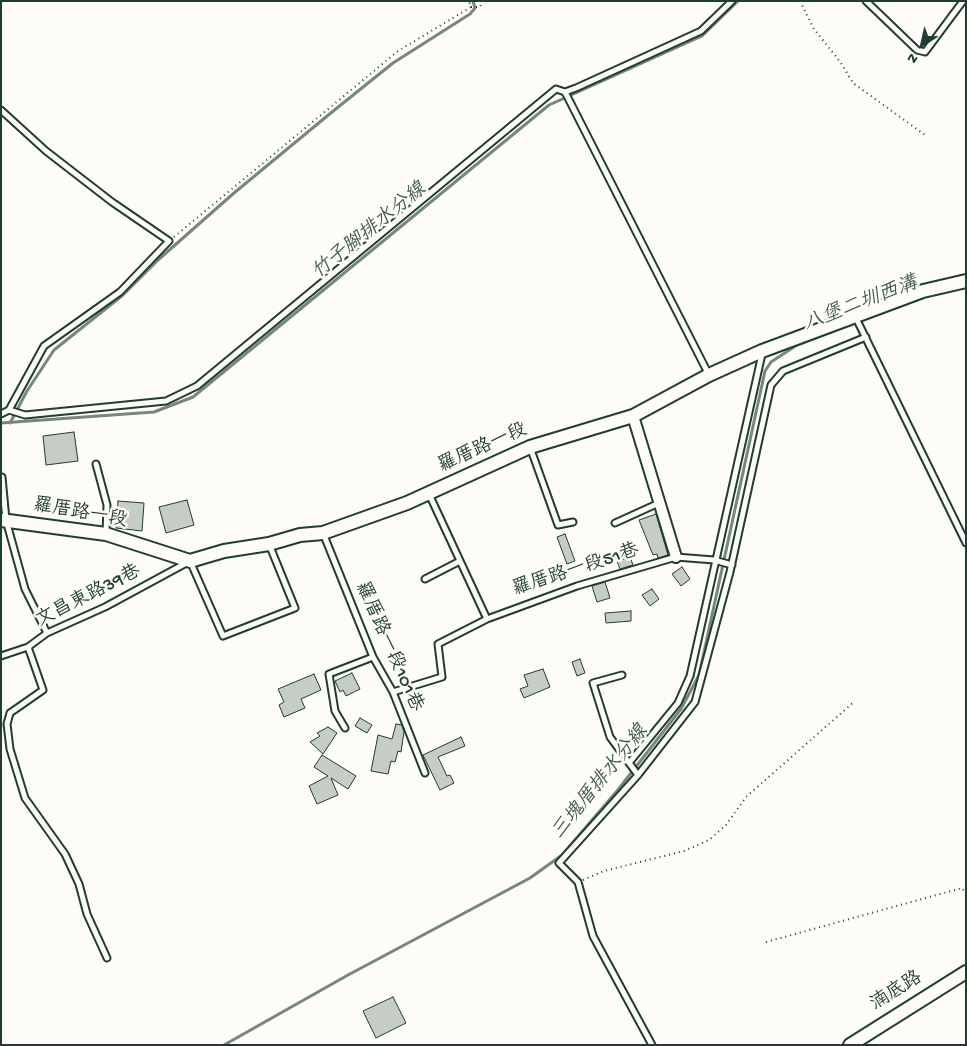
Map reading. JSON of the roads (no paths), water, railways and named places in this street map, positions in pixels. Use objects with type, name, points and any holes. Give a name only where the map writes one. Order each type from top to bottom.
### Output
[{"type":"street","name":"羅厝路一段","points":[[4,520],[106,534],[190,562],[224,551],[269,544],[300,535],[323,533],[407,504],[530,447],[633,416],[709,375],[762,351],[923,291],[966,281]]},
{"type":"street","points":[[633,416],[676,557]]},
{"type":"street","name":"湳底路","points":[[850,1045],[966,972]]},
{"type":"lane","points":[[9,410],[25,416],[166,401],[197,386],[556,89],[565,92],[701,31],[732,1]]},
{"type":"lane","points":[[866,1],[917,50],[925,52],[963,1]]},
{"type":"lane","points":[[565,92],[709,375]]},
{"type":"lane","points":[[1,110],[46,151],[112,202],[169,241],[120,292],[44,346],[9,410],[1,414]]},
{"type":"lane","points":[[855,316],[966,543]]},
{"type":"lane","points":[[652,1045],[592,936],[578,882],[559,863],[638,775],[696,702],[730,565],[771,385],[783,371],[866,337]]},
{"type":"lane","points":[[629,763],[678,703],[690,676],[762,351]]},
{"type":"lane","points":[[530,447],[558,525],[573,522]]},
{"type":"lane","points":[[96,464],[107,505],[106,534]]},
{"type":"lane","points":[[2,477],[4,520],[25,589],[46,633]]},
{"type":"lane","points":[[429,494],[487,619]]},
{"type":"lane","points":[[615,523],[659,503]]},
{"type":"lane","name":"羅厝路一段101巷","points":[[323,533],[373,657],[393,692],[425,773]]},
{"type":"lane","points":[[190,562],[223,636],[295,608],[269,544]]},
{"type":"lane","name":"羅厝路一段51巷","points":[[393,692],[442,677],[438,644],[487,619],[577,586],[676,557],[717,561],[730,565]]},
{"type":"lane","name":"文昌東路39巷","points":[[1,656],[28,647],[46,633],[105,607],[190,562]]},
{"type":"lane","points":[[425,579],[460,562]]},
{"type":"lane","points":[[28,647],[43,690],[10,713],[7,724],[10,749],[26,798],[65,854],[79,884],[87,914],[107,958]]},
{"type":"lane","points":[[345,728],[335,711],[329,674],[373,657]]},
{"type":"lane","points":[[622,675],[593,683],[610,737],[638,775]]},
{"type":"waterway","points":[[10,423],[27,391],[54,350],[123,295],[158,260],[234,193],[332,112],[393,63],[470,14],[475,8],[473,1]]},
{"type":"waterway","name":"竹子腳排水分線","points":[[1,423],[154,412],[193,397],[549,105],[702,36],[738,1]]},
{"type":"waterway","name":"三塊厝排水分線","points":[[224,1045],[348,975],[530,878],[562,855],[617,791],[681,709],[699,675],[765,371],[771,362],[797,345],[849,325]]},
{"type":"water label","name":"八堡二圳西溝","points":[[861,305]]}]
